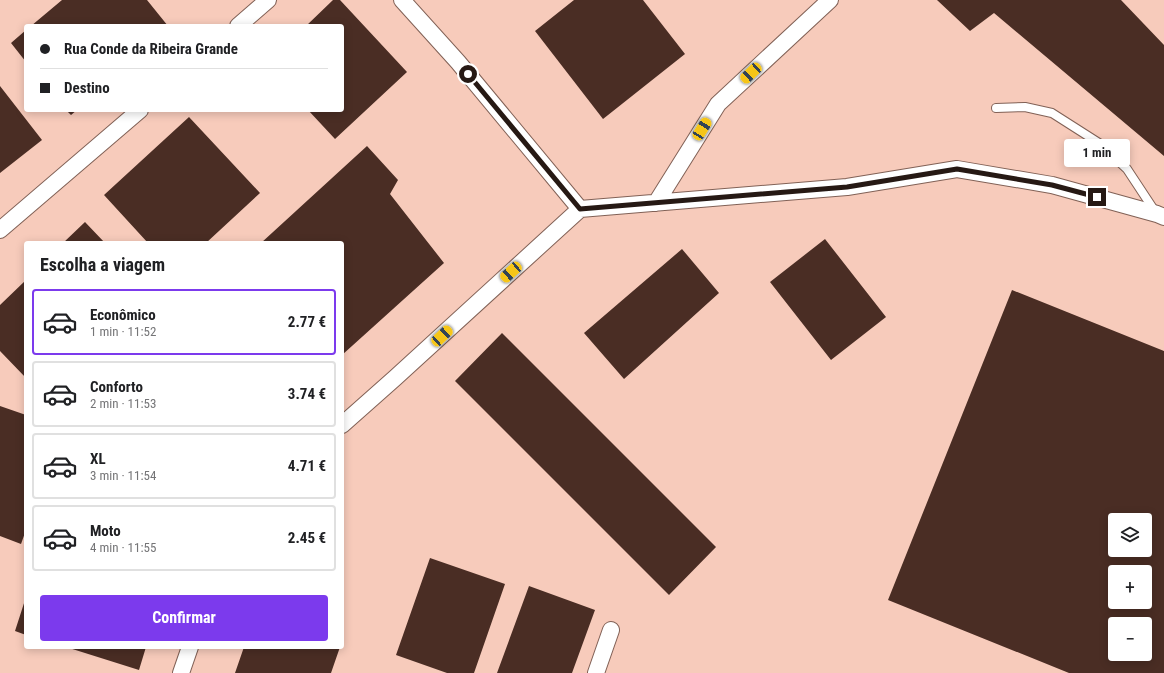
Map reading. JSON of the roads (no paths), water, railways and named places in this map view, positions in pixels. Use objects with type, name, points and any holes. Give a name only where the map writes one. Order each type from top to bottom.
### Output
[{"type":"street","points":[[240,24],[268,0]]},
{"type":"street","points":[[402,0],[458,62],[580,209]]},
{"type":"street","points":[[656,203],[718,104],[830,0]]},
{"type":"street","points":[[0,230],[138,112]]},
{"type":"street","points":[[344,423],[396,378],[580,209],[847,187],[957,169],[1052,185],[1160,215]]},
{"type":"street","points":[[596,673],[611,630]]},
{"type":"street","points":[[182,673],[189,649]]},
{"type":"lane","points":[[996,108],[1025,107],[1052,113],[1099,143],[1127,169],[1160,215]]}]
